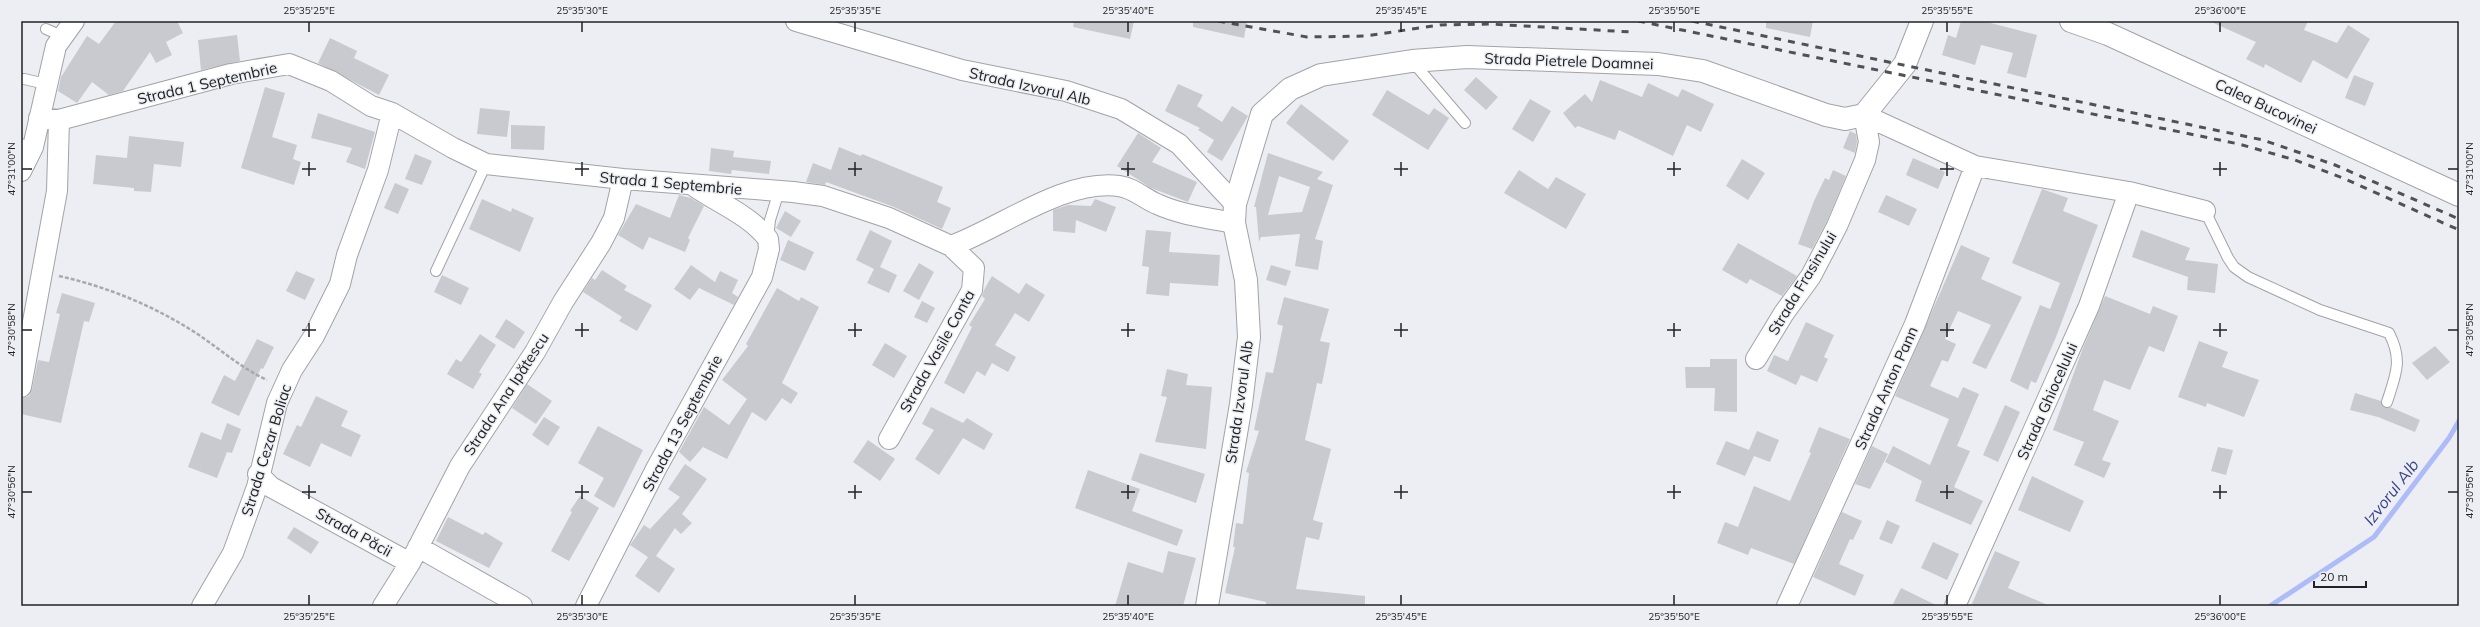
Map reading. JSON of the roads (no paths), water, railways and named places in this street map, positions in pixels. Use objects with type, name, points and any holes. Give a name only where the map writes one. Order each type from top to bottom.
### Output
[{"type":"main road","points":[[1864,115],[1904,64],[1922,21]]},
{"type":"main road","name":"Calea Bucovinei","points":[[2071,21],[2115,37],[2459,195]]},
{"type":"main road","name":"Strada Pietrele Doamnei","points":[[1234,213],[1262,114],[1290,89],[1321,75],[1412,61],[1467,57],[1658,64],[1703,71],[1826,115],[1845,119],[1864,115]]},
{"type":"main road","name":"Strada Izvorul Alb","points":[[1207,606],[1241,404],[1249,338],[1246,280],[1234,213]]},
{"type":"street","name":"Strada Izvorul Alb","points":[[796,21],[962,70],[1066,91],[1121,109],[1179,144],[1234,213]]},
{"type":"street","points":[[21,171],[27,146],[39,118],[46,84],[61,29]]},
{"type":"street","name":"Strada 1 Septembrie","points":[[39,118],[59,120],[231,74],[289,64],[330,81],[371,106],[392,113],[453,148],[486,164],[623,179],[779,191],[823,196],[857,206],[889,218],[951,246]]},
{"type":"street","name":"Strada Cezar Boliac","points":[[202,606],[233,553],[257,487],[258,474],[277,403],[301,353],[314,336],[340,284],[347,255],[378,170],[392,113]]},
{"type":"street","points":[[1864,115],[1975,166],[2129,192],[2205,211]]},
{"type":"street","name":"Strada Frasinului","points":[[1756,359],[1784,313],[1811,276],[1838,226],[1865,160],[1868,142],[1864,115]]},
{"type":"street","points":[[21,387],[57,191],[59,120]]},
{"type":"street","name":"Strada Anton Pann","points":[[1787,606],[1915,324],[1975,166]]},
{"type":"street","name":"Strada Ana Ipătescu","points":[[383,606],[414,555],[460,466],[535,352],[563,302],[601,243],[614,218],[623,179]]},
{"type":"street","points":[[694,185],[714,200],[753,223],[768,239]]},
{"type":"street","points":[[951,246],[1035,206],[1079,190],[1103,185],[1133,189],[1156,204],[1191,215],[1234,213]]},
{"type":"street","name":"Strada Ghiocelului","points":[[1956,606],[2089,306],[2129,192]]},
{"type":"street","name":"Strada 13 Septembrie","points":[[586,606],[667,447],[762,277],[769,249],[768,239]]},
{"type":"street","name":"Strada Vasile Conta","points":[[889,439],[972,290],[974,268],[951,246]]},
{"type":"street","name":"Strada Păcii","points":[[258,474],[270,487],[414,555]]},
{"type":"street","points":[[414,555],[522,606]]},
{"type":"lane","points":[[1412,61],[1465,123]]},
{"type":"lane","points":[[24,80],[46,84]]},
{"type":"lane","points":[[436,271],[486,164]]},
{"type":"lane","name":"Strada 13 Septembrie","points":[[768,239],[770,220],[779,191]]},
{"type":"lane","points":[[2205,211],[2228,258],[2234,267],[2248,277],[2320,310],[2389,333],[2396,348],[2398,367],[2387,402]]},
{"type":"waterway","name":"Izvorul Alb","points":[[2270,606],[2374,537],[2449,438],[2459,421]]},
{"type":"railway","points":[[1218,21],[1307,37],[1365,36],[1440,25],[1489,24],[1632,32]]},
{"type":"railway","points":[[1638,21],[2239,144],[2295,160],[2343,178],[2459,230]]},
{"type":"railway","points":[[1692,21],[2263,140],[2335,165],[2459,219]]}]
